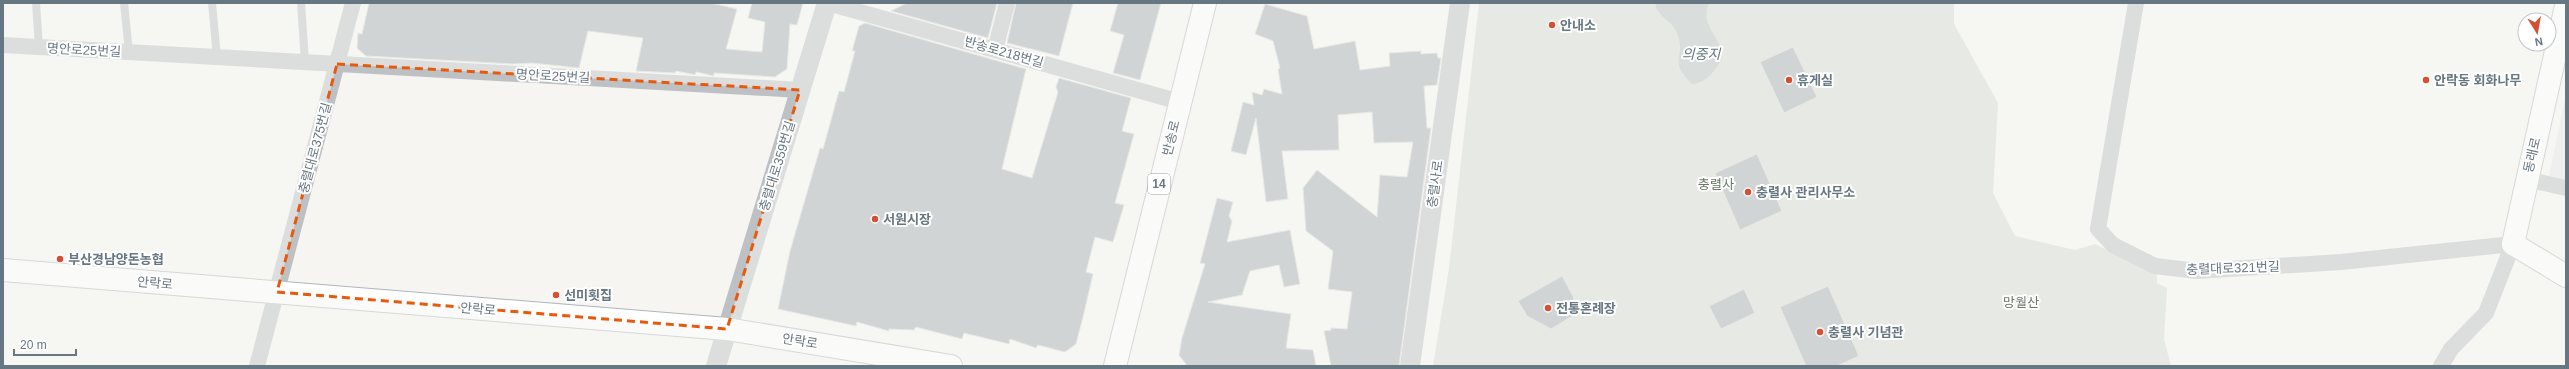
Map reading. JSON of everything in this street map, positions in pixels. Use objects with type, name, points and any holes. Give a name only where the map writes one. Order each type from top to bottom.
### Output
[{"type":"main road","name":"반송로","points":[[1115,366],[1205,3]]},
{"type":"main road","name":"동래로","points":[[2513,244],[2526,179],[2566,6]]},
{"type":"main road","points":[[2513,244],[2566,276]]},
{"type":"main road","name":"안락로","points":[[3,270],[727,329],[893,361],[951,366]]},
{"type":"street","name":"충렬대로375번길","points":[[257,366],[353,3]]},
{"type":"street","name":"반송로218번길","points":[[827,3],[1180,102]]},
{"type":"street","name":"충렬대로359번길","points":[[716,366],[827,3]]},
{"type":"street","points":[[995,50],[1007,3]]},
{"type":"street","name":"충렬사로","points":[[1410,366],[1460,3]]},
{"type":"street","name":"충렬대로321번길","points":[[2136,3],[2098,229],[2113,245],[2155,266],[2196,271],[2341,262],[2513,244]]},
{"type":"street","name":"명안로25번길","points":[[3,45],[800,90]]},
{"type":"street","points":[[2526,179],[2566,188]]},
{"type":"street","points":[[2441,366],[2451,349],[2486,313],[2513,244]]},
{"type":"lane","name":"명안로25번길","points":[[36,3],[40,47]]},
{"type":"lane","name":"명안로25번길","points":[[124,3],[129,52]]},
{"type":"lane","points":[[212,3],[217,57]]},
{"type":"lane","points":[[300,3],[305,62]]},
{"type":"highlighted area","points":[[337,64],[800,90],[727,329],[277,292]]},
{"type":"shaded area","points":[[2566,94],[2566,180],[2549,176]]},
{"type":"green space","name":"충렬사","points":[[1479,3],[1954,3],[1954,24],[1998,103],[1993,193],[2015,236],[2075,250],[2095,244],[2157,275],[2157,283],[2167,288],[2164,339],[2171,366],[1433,366],[1449,268]]},
{"type":"water","name":"의중지","points":[[1655,3],[1709,3],[1707,13],[1708,23],[1720,46],[1722,54],[1720,63],[1713,72],[1699,83],[1692,84],[1681,69],[1679,64],[1680,48],[1677,33],[1672,25],[1659,12]]},
{"type":"building","points":[[369,3],[711,3],[737,9],[726,49],[762,52],[765,22],[748,18],[752,3],[803,3],[797,25],[790,24],[787,69],[775,77],[714,73],[714,76],[696,72],[695,75],[676,71],[675,73],[636,71],[643,38],[588,31],[579,68],[532,63],[513,64],[366,56],[357,48],[358,33],[362,34]]},
{"type":"building","points":[[907,3],[997,3],[988,38],[891,11]]},
{"type":"building","points":[[1016,3],[1073,3],[1059,56],[1007,43]]},
{"type":"building","points":[[1118,3],[1161,3],[1140,80],[1113,73],[1124,35],[1110,31]]},
{"type":"building","points":[[1265,4],[1307,16],[1314,49],[1355,41],[1360,70],[1390,66],[1389,53],[1421,51],[1421,54],[1437,53],[1438,58],[1441,58],[1437,85],[1424,86],[1427,128],[1431,128],[1399,366],[1331,366],[1324,331],[1331,330],[1331,328],[1347,329],[1352,292],[1328,289],[1333,251],[1306,231],[1303,188],[1317,170],[1377,217],[1380,175],[1407,177],[1413,142],[1374,143],[1372,112],[1338,115],[1339,150],[1282,151],[1288,199],[1266,202],[1256,118],[1246,155],[1231,151],[1243,102],[1254,105],[1252,92],[1262,95],[1264,89],[1282,94],[1278,69],[1280,68],[1273,41],[1255,34]]},
{"type":"building","points":[[865,23],[1026,69],[1002,169],[1032,178],[1058,92],[1056,87],[1059,78],[1131,98],[1122,131],[1134,134],[1115,203],[1124,205],[1113,242],[1095,237],[1086,272],[1093,274],[1076,344],[1065,352],[1038,345],[1036,348],[1010,339],[1009,344],[964,333],[962,339],[916,327],[914,330],[889,329],[889,331],[857,322],[856,326],[778,309],[790,251],[820,148],[823,149],[839,91],[844,92],[855,51],[852,51],[859,26]]},
{"type":"building","name":"휴게실","points":[[1793,47],[1817,97],[1784,113],[1760,62]]},
{"type":"building","name":"충렬사 관리사무소","points":[[1757,154],[1782,211],[1740,230],[1715,173]]},
{"type":"building","points":[[1217,198],[1233,202],[1229,216],[1232,221],[1227,242],[1290,230],[1300,284],[1284,287],[1279,265],[1250,271],[1242,295],[1208,302],[1291,314],[1286,348],[1313,350],[1316,366],[1187,366],[1179,355],[1182,338],[1205,264],[1200,263]]},
{"type":"building","name":"전통혼례장","points":[[1562,276],[1573,296],[1574,315],[1551,329],[1527,316],[1518,301]]},
{"type":"building","name":"충렬사 기념관","points":[[1828,286],[1859,356],[1837,366],[1806,366],[1780,307]]},
{"type":"building","points":[[1744,289],[1755,313],[1721,329],[1709,306]]},
{"type":"place","name":"안내소","points":[[1552,25]]},
{"type":"place","name":"휴게실","points":[[1789,80]]},
{"type":"place","name":"안락동 회화나무","points":[[2426,80]]},
{"type":"place","name":"충렬사 관리사무소","points":[[1748,192]]},
{"type":"place","name":"서원시장","points":[[875,219]]},
{"type":"place","name":"부산경남양돈농협","points":[[60,259]]},
{"type":"place","name":"선미횟집","points":[[556,295]]},
{"type":"place","name":"전통혼례장","points":[[1548,308]]},
{"type":"place","name":"충렬사 기념관","points":[[1820,332]]},
{"type":"park label","name":"망월산","points":[[2021,302]]}]
